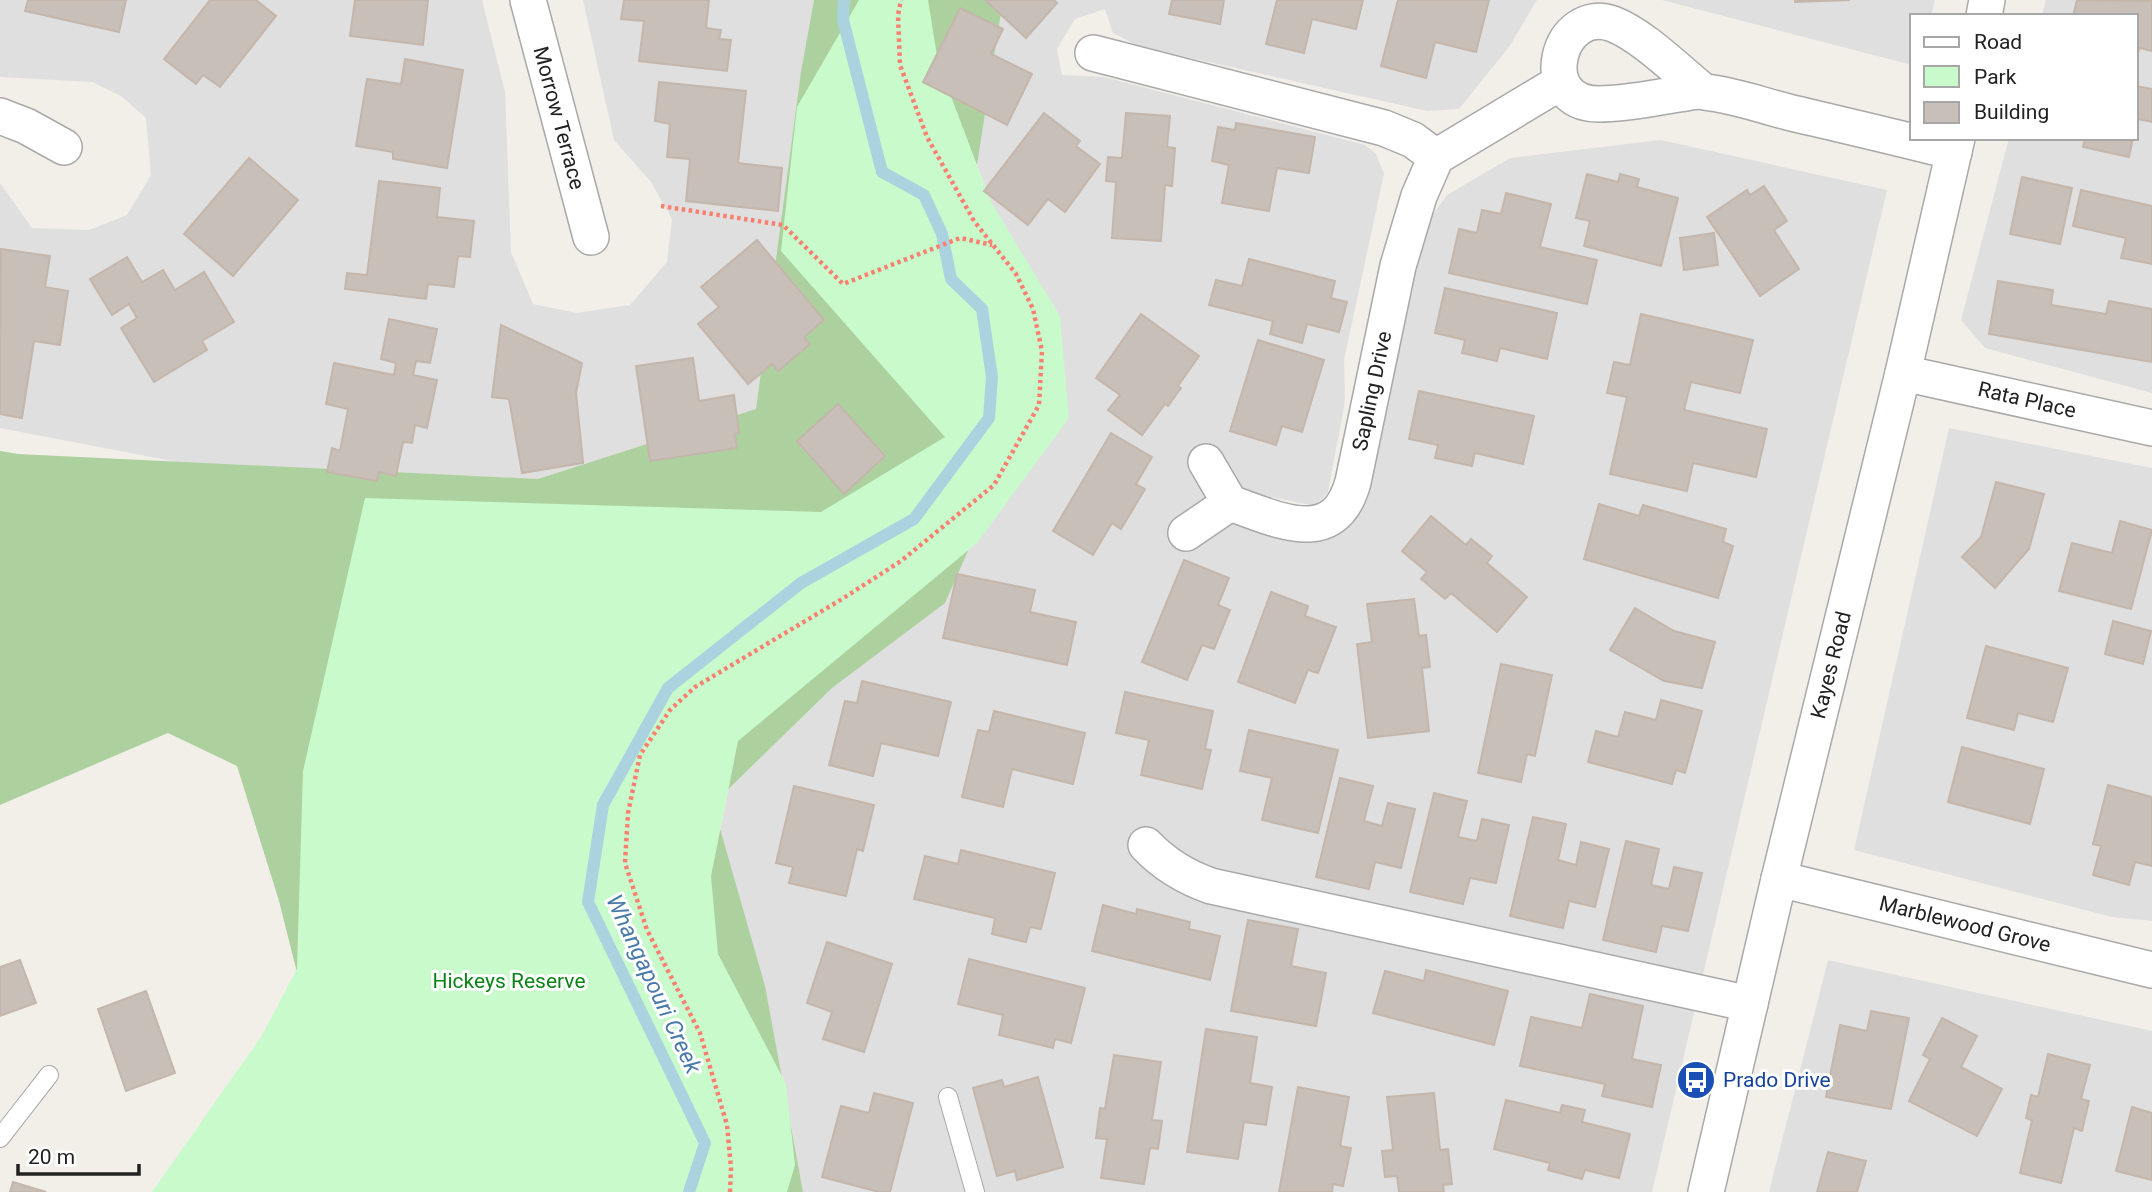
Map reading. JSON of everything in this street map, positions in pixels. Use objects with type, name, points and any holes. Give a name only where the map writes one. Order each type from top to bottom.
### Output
[{"type":"street","name":"Morrow Terrace","points":[[528,0],[591,236]]},
{"type":"street","points":[[1703,91],[1629,32],[1603,21],[1590,22],[1570,36],[1559,57],[1561,82],[1569,94],[1590,104],[1609,104],[1703,91],[1910,135]]},
{"type":"street","points":[[1093,53],[1384,128],[1413,140],[1436,157],[1561,82]]},
{"type":"street","points":[[0,116],[26,126],[64,147]]},
{"type":"street","points":[[1932,140],[1955,145]]},
{"type":"street","name":"Kayes Road","points":[[1706,1192],[1779,879],[1903,373],[1955,145]]},
{"type":"street","name":"Sapling Drive","points":[[1230,503],[1285,521],[1310,525],[1323,523],[1333,517],[1349,496],[1398,266],[1419,196],[1436,157]]},
{"type":"street","name":"Rata Place","points":[[1903,373],[2152,428]]},
{"type":"street","points":[[1186,533],[1230,503],[1206,461]]},
{"type":"street","points":[[1146,845],[1177,872],[1211,886],[1750,1004]]},
{"type":"street","name":"Marblewood Grove","points":[[1779,879],[2152,970]]},
{"type":"lane","points":[[0,1138],[49,1075]]},
{"type":"lane","points":[[948,1097],[975,1192]]},
{"type":"path","points":[[730,1192],[727,1125],[700,1033],[647,930],[625,863],[628,813],[640,755],[670,710],[695,687],[901,561],[995,485],[1040,405],[1042,351],[1033,309],[1016,274],[974,221],[927,137],[900,65],[898,15],[901,0]]},
{"type":"path","points":[[661,206],[783,225],[843,285],[960,238],[992,245]]},
{"type":"shaded area","points":[[0,0],[482,0],[505,92],[511,252],[533,304],[577,313],[630,305],[667,262],[672,219],[651,182],[614,140],[583,0],[859,0],[945,437],[365,498],[0,428],[0,183],[32,228],[89,230],[127,215],[151,175],[146,118],[121,96],[92,82],[0,77]]},
{"type":"shaded area","points":[[928,0],[1537,0],[1509,47],[1459,109],[1427,111],[1138,46],[1113,33],[1105,9],[1075,19],[1057,49],[1062,75],[1104,77],[1365,145],[1376,154],[1384,174],[1344,360],[1345,402],[1328,492],[1315,506],[1246,492],[1211,451],[1208,500],[1188,544],[1239,521],[1314,539],[1331,537],[1358,508],[1375,456],[1426,224],[1447,195],[1510,158],[1661,140],[1887,190],[1652,1192],[787,1192],[718,954],[711,876],[738,741],[1059,316],[991,202],[938,62]]},
{"type":"shaded area","points":[[1662,0],[1935,0],[1932,14],[1910,14],[1910,64]]},
{"type":"shaded area","points":[[2046,0],[2152,0],[2152,393],[1985,348],[1961,320],[2008,140],[2138,140],[2138,14],[2042,14]]},
{"type":"shaded area","points":[[1949,428],[2152,468],[2152,921],[2112,917],[1854,850]]},
{"type":"shaded area","points":[[1828,960],[2152,1031],[2152,1192],[1769,1192]]},
{"type":"green space","name":"Hickeys Reserve","points":[[814,0],[1003,0],[957,291],[1033,403],[945,603],[832,688],[713,804],[765,986],[803,1192],[184,1192],[311,1028],[279,901],[237,766],[168,733],[0,805],[0,451],[538,479],[756,409],[801,72]]},
{"type":"green space","name":"Hickeys Reserve","points":[[859,0],[928,0],[938,62],[991,202],[1060,316],[1069,418],[977,543],[738,741],[711,876],[718,954],[786,1084],[795,1165],[787,1192],[152,1192],[261,1037],[297,969],[303,771],[365,498],[821,512],[945,437],[781,251],[797,107]]},
{"type":"building","points":[[28,0],[126,0],[119,32],[25,11]]},
{"type":"building","points":[[210,0],[256,0],[276,16],[220,87],[203,75],[196,84],[164,59]]},
{"type":"building","points":[[355,0],[428,0],[423,45],[350,36]]},
{"type":"building","points":[[624,0],[709,0],[706,28],[721,30],[719,39],[731,40],[727,71],[639,61],[644,21],[621,19]]},
{"type":"building","points":[[985,0],[1054,0],[1057,3],[1026,38]]},
{"type":"building","points":[[1172,0],[1224,0],[1220,24],[1169,14]]},
{"type":"building","points":[[1277,0],[1363,0],[1356,29],[1312,19],[1304,53],[1266,44]]},
{"type":"building","points":[[1398,0],[1489,0],[1476,52],[1435,42],[1426,78],[1381,66]]},
{"type":"building","points":[[1795,0],[1850,0],[1795,2]]},
{"type":"building","points":[[2077,0],[2152,1],[2152,51],[2140,48],[2138,52],[2138,14],[2074,14]]},
{"type":"building","points":[[960,8],[1003,29],[991,54],[1032,74],[1007,125],[923,82]]},
{"type":"building","points":[[405,59],[463,70],[447,168],[393,159],[393,152],[356,146],[367,79],[401,84]]},
{"type":"building","points":[[659,82],[746,91],[738,163],[782,168],[778,211],[686,201],[690,159],[667,157],[670,124],[655,121]]},
{"type":"building","points":[[2138,86],[2152,89],[2152,122],[2138,119]]},
{"type":"building","points":[[1044,113],[1080,141],[1076,146],[1100,164],[1065,212],[1048,199],[1028,225],[984,191]]},
{"type":"building","points":[[1126,113],[1170,116],[1167,147],[1175,148],[1172,186],[1165,185],[1161,241],[1112,238],[1116,182],[1106,181],[1108,157],[1122,158]]},
{"type":"building","points":[[1236,123],[1315,137],[1309,173],[1277,168],[1269,211],[1222,203],[1229,165],[1212,161],[1218,127],[1235,130]]},
{"type":"building","points":[[2085,140],[2133,140],[2129,157],[2083,147]]},
{"type":"building","points":[[249,158],[298,200],[233,276],[184,234]]},
{"type":"building","points":[[1587,174],[1618,182],[1620,174],[1639,179],[1637,187],[1678,198],[1661,266],[1584,246],[1590,221],[1576,218]]},
{"type":"building","points":[[2022,177],[2072,188],[2060,244],[2010,234]]},
{"type":"building","points":[[379,181],[440,188],[437,217],[474,221],[470,257],[458,256],[454,287],[428,284],[426,299],[345,289],[347,273],[367,275]]},
{"type":"building","points":[[1764,186],[1787,221],[1774,230],[1799,269],[1760,296],[1707,217],[1747,190],[1750,195]]},
{"type":"building","points":[[2081,190],[2152,206],[2152,264],[2121,258],[2126,238],[2073,226]]},
{"type":"building","points":[[1506,193],[1551,204],[1540,247],[1597,260],[1587,304],[1449,273],[1459,229],[1477,233],[1482,210],[1501,214]]},
{"type":"building","points":[[1714,233],[1718,265],[1684,270],[1680,238]]},
{"type":"building","points":[[757,240],[824,320],[804,337],[810,344],[778,371],[772,364],[748,384],[698,324],[719,307],[701,287]]},
{"type":"building","points":[[1,249],[50,256],[45,287],[68,291],[60,345],[34,341],[22,418],[0,414]]},
{"type":"building","points":[[127,257],[142,282],[163,270],[175,290],[204,272],[234,322],[202,341],[207,350],[154,382],[121,328],[137,318],[129,304],[112,315],[90,279]]},
{"type":"building","points":[[1249,259],[1335,281],[1331,298],[1347,302],[1339,332],[1307,324],[1302,343],[1270,334],[1273,321],[1209,305],[1216,280],[1242,286]]},
{"type":"building","points":[[1998,281],[2053,290],[2051,305],[2106,314],[2109,301],[2152,309],[2152,362],[1989,334]]},
{"type":"building","points":[[1445,288],[1557,313],[1547,359],[1500,348],[1497,361],[1462,353],[1465,340],[1435,333]]},
{"type":"building","points":[[1141,314],[1199,356],[1178,386],[1181,388],[1142,435],[1108,410],[1120,395],[1096,378]]},
{"type":"building","points":[[1641,314],[1753,340],[1740,393],[1691,382],[1684,410],[1767,429],[1756,477],[1693,463],[1687,491],[1610,474],[1627,397],[1607,393],[1614,362],[1630,365]]},
{"type":"building","points":[[389,319],[437,329],[430,363],[416,361],[413,375],[437,380],[427,428],[415,425],[412,443],[403,442],[396,476],[379,472],[377,481],[327,472],[332,448],[340,451],[348,409],[326,404],[334,363],[394,375],[396,363],[381,359]]},
{"type":"building","points":[[501,325],[582,363],[576,393],[583,463],[522,473],[509,399],[492,397]]},
{"type":"building","points":[[1258,340],[1324,360],[1302,432],[1282,426],[1276,445],[1230,431]]},
{"type":"building","points":[[693,358],[699,401],[734,395],[739,433],[735,434],[737,448],[650,461],[636,366]]},
{"type":"building","points":[[1419,391],[1534,416],[1523,464],[1475,453],[1472,466],[1435,458],[1438,445],[1409,439]]},
{"type":"building","points":[[838,404],[885,456],[844,494],[797,441]]},
{"type":"building","points":[[1111,433],[1152,457],[1136,484],[1145,489],[1121,529],[1112,523],[1093,555],[1053,531]]},
{"type":"building","points":[[1996,482],[2044,494],[2029,549],[1995,588],[1962,557],[1981,537]]},
{"type":"building","points":[[1599,504],[1639,516],[1643,505],[1726,529],[1723,542],[1733,546],[1718,598],[1584,559]]},
{"type":"building","points":[[1431,516],[1466,545],[1471,539],[1492,556],[1487,563],[1527,597],[1497,632],[1451,593],[1445,599],[1421,579],[1427,572],[1402,551]]},
{"type":"building","points":[[2120,521],[2152,530],[2131,609],[2059,591],[2072,543],[2112,553]]},
{"type":"building","points":[[1184,560],[1229,578],[1218,605],[1230,610],[1214,649],[1202,645],[1187,680],[1142,662]]},
{"type":"building","points":[[957,574],[1035,590],[1030,612],[1076,622],[1067,665],[943,638]]},
{"type":"building","points":[[1271,592],[1308,606],[1305,616],[1336,627],[1318,673],[1308,670],[1295,703],[1238,682]]},
{"type":"building","points":[[1414,599],[1419,636],[1426,635],[1430,667],[1422,668],[1429,731],[1368,738],[1357,644],[1372,642],[1367,604]]},
{"type":"building","points":[[1635,608],[1674,631],[1715,642],[1702,688],[1664,681],[1610,650]]},
{"type":"building","points":[[2113,621],[2151,631],[2143,664],[2105,654]]},
{"type":"building","points":[[1986,646],[2068,668],[2053,722],[2018,713],[2014,730],[1967,718]]},
{"type":"building","points":[[1501,664],[1552,675],[1535,756],[1527,754],[1521,782],[1478,773]]},
{"type":"building","points":[[862,681],[951,702],[938,756],[881,743],[873,776],[829,765],[845,701],[857,703]]},
{"type":"building","points":[[1125,692],[1213,711],[1205,749],[1211,750],[1202,789],[1141,775],[1149,740],[1116,733]]},
{"type":"building","points":[[1661,700],[1702,711],[1685,773],[1676,770],[1672,784],[1588,762],[1596,731],[1618,737],[1625,712],[1656,720]]},
{"type":"building","points":[[994,711],[1085,733],[1073,784],[1012,769],[1003,807],[962,797],[978,730],[989,732]]},
{"type":"building","points":[[1249,730],[1338,750],[1318,833],[1262,820],[1272,778],[1240,771]]},
{"type":"building","points":[[1962,747],[2044,769],[2030,824],[1948,802]]},
{"type":"building","points":[[1340,778],[1373,786],[1364,821],[1382,826],[1388,803],[1415,809],[1401,868],[1375,862],[1369,889],[1316,877]]},
{"type":"building","points":[[2108,785],[2152,797],[2152,866],[2135,862],[2129,885],[2093,875],[2101,846],[2093,844]]},
{"type":"building","points":[[794,786],[874,805],[863,851],[857,849],[846,896],[789,883],[793,867],[776,863]]},
{"type":"building","points":[[1434,793],[1467,801],[1458,837],[1477,841],[1482,819],[1509,825],[1496,883],[1470,878],[1463,904],[1410,892]]},
{"type":"building","points":[[1533,817],[1566,824],[1558,860],[1576,865],[1581,842],[1609,849],[1595,907],[1569,901],[1563,928],[1510,916]]},
{"type":"building","points":[[1626,841],[1659,849],[1651,885],[1669,889],[1674,867],[1702,873],[1688,931],[1662,926],[1656,952],[1603,940]]},
{"type":"building","points":[[961,850],[1055,873],[1041,929],[1030,927],[1026,942],[992,934],[995,918],[914,899],[925,856],[958,864]]},
{"type":"building","points":[[1103,905],[1136,914],[1137,909],[1190,922],[1189,929],[1220,936],[1210,980],[1092,951]]},
{"type":"building","points":[[1248,920],[1298,929],[1291,966],[1326,973],[1316,1026],[1231,1011]]},
{"type":"building","points":[[827,942],[892,964],[864,1052],[823,1039],[832,1012],[807,1003]]},
{"type":"building","points":[[969,959],[1085,988],[1071,1043],[1055,1039],[1053,1048],[999,1035],[1003,1015],[958,1004]]},
{"type":"building","points":[[20,960],[36,1003],[0,1016],[0,967]]},
{"type":"building","points":[[1426,970],[1508,991],[1494,1045],[1373,1013],[1385,971],[1424,981]]},
{"type":"building","points":[[146,991],[175,1073],[126,1091],[98,1009]]},
{"type":"building","points":[[1590,994],[1643,1006],[1632,1059],[1661,1065],[1652,1107],[1602,1096],[1605,1084],[1520,1066],[1531,1017],[1582,1028]]},
{"type":"building","points":[[1871,1011],[1909,1018],[1891,1109],[1826,1097],[1840,1025],[1867,1031]]},
{"type":"building","points":[[1942,1018],[1977,1036],[1961,1067],[2002,1089],[1977,1136],[1909,1101],[1930,1059],[1923,1055]]},
{"type":"building","points":[[1206,1029],[1257,1037],[1250,1083],[1272,1087],[1266,1125],[1244,1122],[1238,1159],[1187,1152]]},
{"type":"building","points":[[2048,1054],[2090,1065],[2081,1099],[2089,1101],[2082,1131],[2074,1128],[2061,1183],[2020,1173],[2032,1120],[2026,1118],[2031,1095],[2038,1097]]},
{"type":"building","points":[[1114,1055],[1161,1062],[1152,1120],[1162,1121],[1158,1149],[1150,1148],[1144,1184],[1101,1178],[1107,1139],[1096,1138],[1100,1108],[1105,1109]]},
{"type":"building","points":[[1038,1077],[1063,1167],[1017,1180],[1015,1171],[997,1176],[973,1088],[1002,1080],[1004,1087]]},
{"type":"building","points":[[1298,1087],[1349,1097],[1340,1146],[1351,1148],[1343,1186],[1333,1184],[1332,1192],[1279,1192]]},
{"type":"building","points":[[874,1093],[913,1103],[890,1192],[879,1192],[822,1177],[841,1106],[869,1113]]},
{"type":"building","points":[[1434,1093],[1440,1150],[1448,1149],[1452,1184],[1443,1185],[1444,1192],[1399,1192],[1397,1176],[1385,1177],[1382,1151],[1393,1150],[1387,1097]]},
{"type":"building","points":[[1506,1100],[1560,1113],[1562,1105],[1585,1110],[1582,1122],[1630,1134],[1619,1178],[1585,1170],[1582,1179],[1548,1170],[1550,1163],[1494,1149]]},
{"type":"building","points":[[2132,1107],[2152,1113],[2152,1180],[2116,1171]]},
{"type":"building","points":[[1828,1152],[1866,1161],[1857,1192],[1817,1192]]},
{"type":"building","points":[[13,1182],[46,1192],[10,1192]]},
{"type":"waterway","name":"Whangapouri Creek","points":[[689,1192],[705,1143],[588,902],[603,805],[668,688],[801,583],[914,519],[989,418],[992,377],[982,309],[951,279],[942,234],[924,195],[882,172],[843,20],[844,0]]},
{"type":"place","name":"Prado Drive","points":[[1696,1080]]}]
